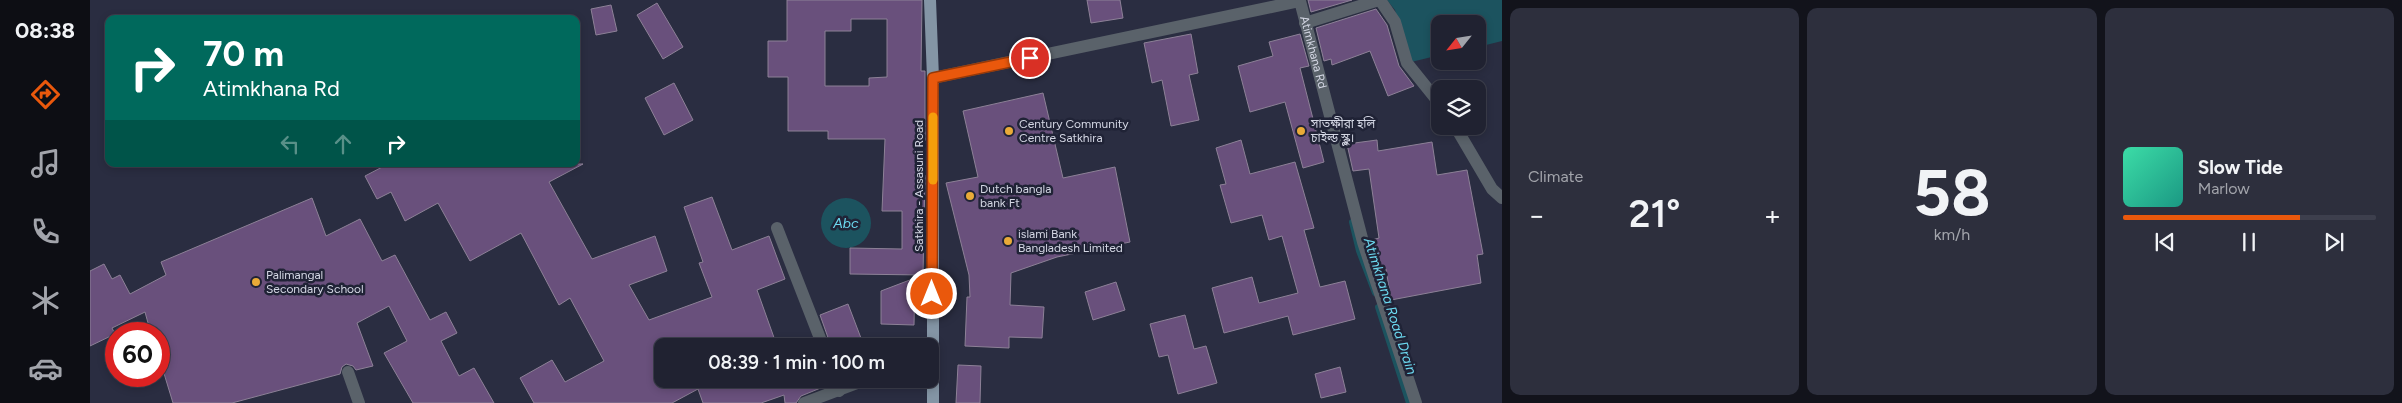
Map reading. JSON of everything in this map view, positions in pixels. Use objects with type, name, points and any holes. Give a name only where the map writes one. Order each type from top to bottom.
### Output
[{"type":"main road","name":"Satkhira - Assasuni Road","points":[[930,0],[933,78],[931,338]]},
{"type":"main road","name":"Satkhira - Assasuni Road","points":[[932,388],[933,403]]},
{"type":"street","points":[[1305,23],[1380,0],[1395,22],[1407,63],[1431,93]]},
{"type":"street","name":"Atimkhana Rd","points":[[933,78],[1300,1],[1363,242],[1416,403]]},
{"type":"street","points":[[1461,135],[1492,189],[1502,198]]},
{"type":"street","points":[[777,228],[820,338]]},
{"type":"street","points":[[348,372],[360,403]]},
{"type":"street","points":[[804,403],[832,388]]},
{"type":"water","points":[[1387,0],[1502,0],[1502,41],[1486,45],[1486,15],[1431,15],[1431,57],[1407,63],[1395,10]]},
{"type":"water","name":"Abc","points":[[846,198],[864,205],[871,223],[864,241],[846,248],[828,241],[821,223],[828,205]]},
{"type":"building","points":[[787,0],[922,0],[921,71],[925,71],[925,141],[922,141],[922,175],[925,175],[923,275],[850,274],[850,248],[902,249],[902,211],[882,211],[885,139],[828,139],[828,131],[788,131],[788,77],[768,77],[768,41],[787,41]],"holes":[[[851,19],[887,19],[887,77],[869,78],[869,86],[825,86],[825,31],[851,31]]]},
{"type":"building","points":[[1087,0],[1120,0],[1123,18],[1091,23]]},
{"type":"building","points":[[1308,0],[1352,0],[1311,12]]},
{"type":"building","points":[[657,3],[683,47],[663,59],[637,15]]},
{"type":"building","points":[[611,5],[617,31],[596,35],[591,9]]},
{"type":"building","points":[[1376,9],[1387,25],[1399,66],[1414,86],[1388,96],[1370,51],[1332,65],[1331,59],[1324,61],[1316,28]]},
{"type":"building","points":[[1191,34],[1198,73],[1189,75],[1199,120],[1171,126],[1162,80],[1152,83],[1144,43]]},
{"type":"building","points":[[1300,34],[1309,66],[1300,68],[1324,162],[1303,168],[1285,102],[1250,112],[1238,66],[1273,56],[1269,42]]},
{"type":"building","points":[[674,83],[693,120],[664,135],[645,98]]},
{"type":"building","points":[[1043,93],[1063,178],[1115,167],[1130,242],[1057,257],[1011,273],[1010,305],[1044,307],[1042,338],[1009,337],[1009,348],[965,346],[967,297],[970,297],[969,275],[946,183],[978,177],[963,111]]},
{"type":"building","points":[[1241,140],[1250,174],[1295,162],[1314,228],[1304,230],[1320,287],[1345,281],[1355,319],[1293,335],[1288,316],[1224,333],[1212,288],[1252,277],[1259,303],[1298,293],[1282,236],[1269,240],[1262,215],[1231,223],[1220,185],[1226,184],[1216,148]]},
{"type":"building","points":[[1377,140],[1378,151],[1432,142],[1437,175],[1467,170],[1483,254],[1477,255],[1481,283],[1391,300],[1386,269],[1381,270],[1372,240],[1379,238],[1369,169],[1353,171],[1347,144]]},
{"type":"building","points":[[382,167],[577,167],[549,182],[592,259],[655,236],[667,271],[629,285],[649,320],[712,297],[699,263],[703,262],[684,207],[712,197],[732,250],[769,236],[785,279],[757,290],[774,338],[654,338],[654,388],[821,388],[801,396],[796,403],[785,403],[784,395],[761,403],[703,403],[698,389],[672,403],[534,403],[520,378],[552,360],[565,382],[604,361],[570,298],[559,305],[521,233],[470,261],[438,203],[405,221],[391,192],[377,199],[365,176]]},
{"type":"building","name":"Palimangal Secondary School","points":[[312,198],[326,236],[360,219],[382,261],[395,255],[430,320],[446,312],[457,333],[441,341],[459,376],[474,368],[494,403],[413,403],[384,353],[407,341],[389,306],[357,323],[373,366],[356,370],[353,366],[346,364],[342,367],[340,374],[232,403],[173,403],[168,387],[170,387],[170,322],[148,322],[145,312],[124,322],[105,322],[105,339],[90,346],[90,271],[104,264],[112,279],[120,275],[130,294],[166,275],[161,262]]},
{"type":"building","points":[[915,278],[914,325],[881,324],[881,291]]},
{"type":"building","points":[[1116,282],[1125,310],[1093,320],[1085,292]]},
{"type":"building","points":[[848,304],[861,338],[828,338],[820,315]]},
{"type":"building","points":[[1185,315],[1194,349],[1206,346],[1217,383],[1178,394],[1168,355],[1159,357],[1150,324]]},
{"type":"building","points":[[958,365],[981,366],[980,403],[956,403]]},
{"type":"building","points":[[1340,367],[1346,392],[1321,398],[1315,374]]},
{"type":"waterway","name":"Atimkhana Road Drain","points":[[1352,222],[1359,251],[1375,293]]},
{"type":"waterway","name":"Atimkhana Road Drain","points":[[1378,307],[1409,403]]},
{"type":"slow traffic","points":[[933,117],[933,180]]},
{"type":"place","name":"Century Community Centre Satkhira","points":[[1009,131]]},
{"type":"place","name":"সাতক্ষীরা হলি চাইল্ড স্কুল।","points":[[1301,131]]},
{"type":"place","name":"Dutch bangla bank Ft","points":[[970,196]]},
{"type":"place","name":"islami Bank Bangladesh Limited","points":[[1008,241]]},
{"type":"place","name":"Palimangal Secondary School","points":[[256,282]]},
{"type":"route","points":[[932,294],[933,78],[1030,58]]}]
